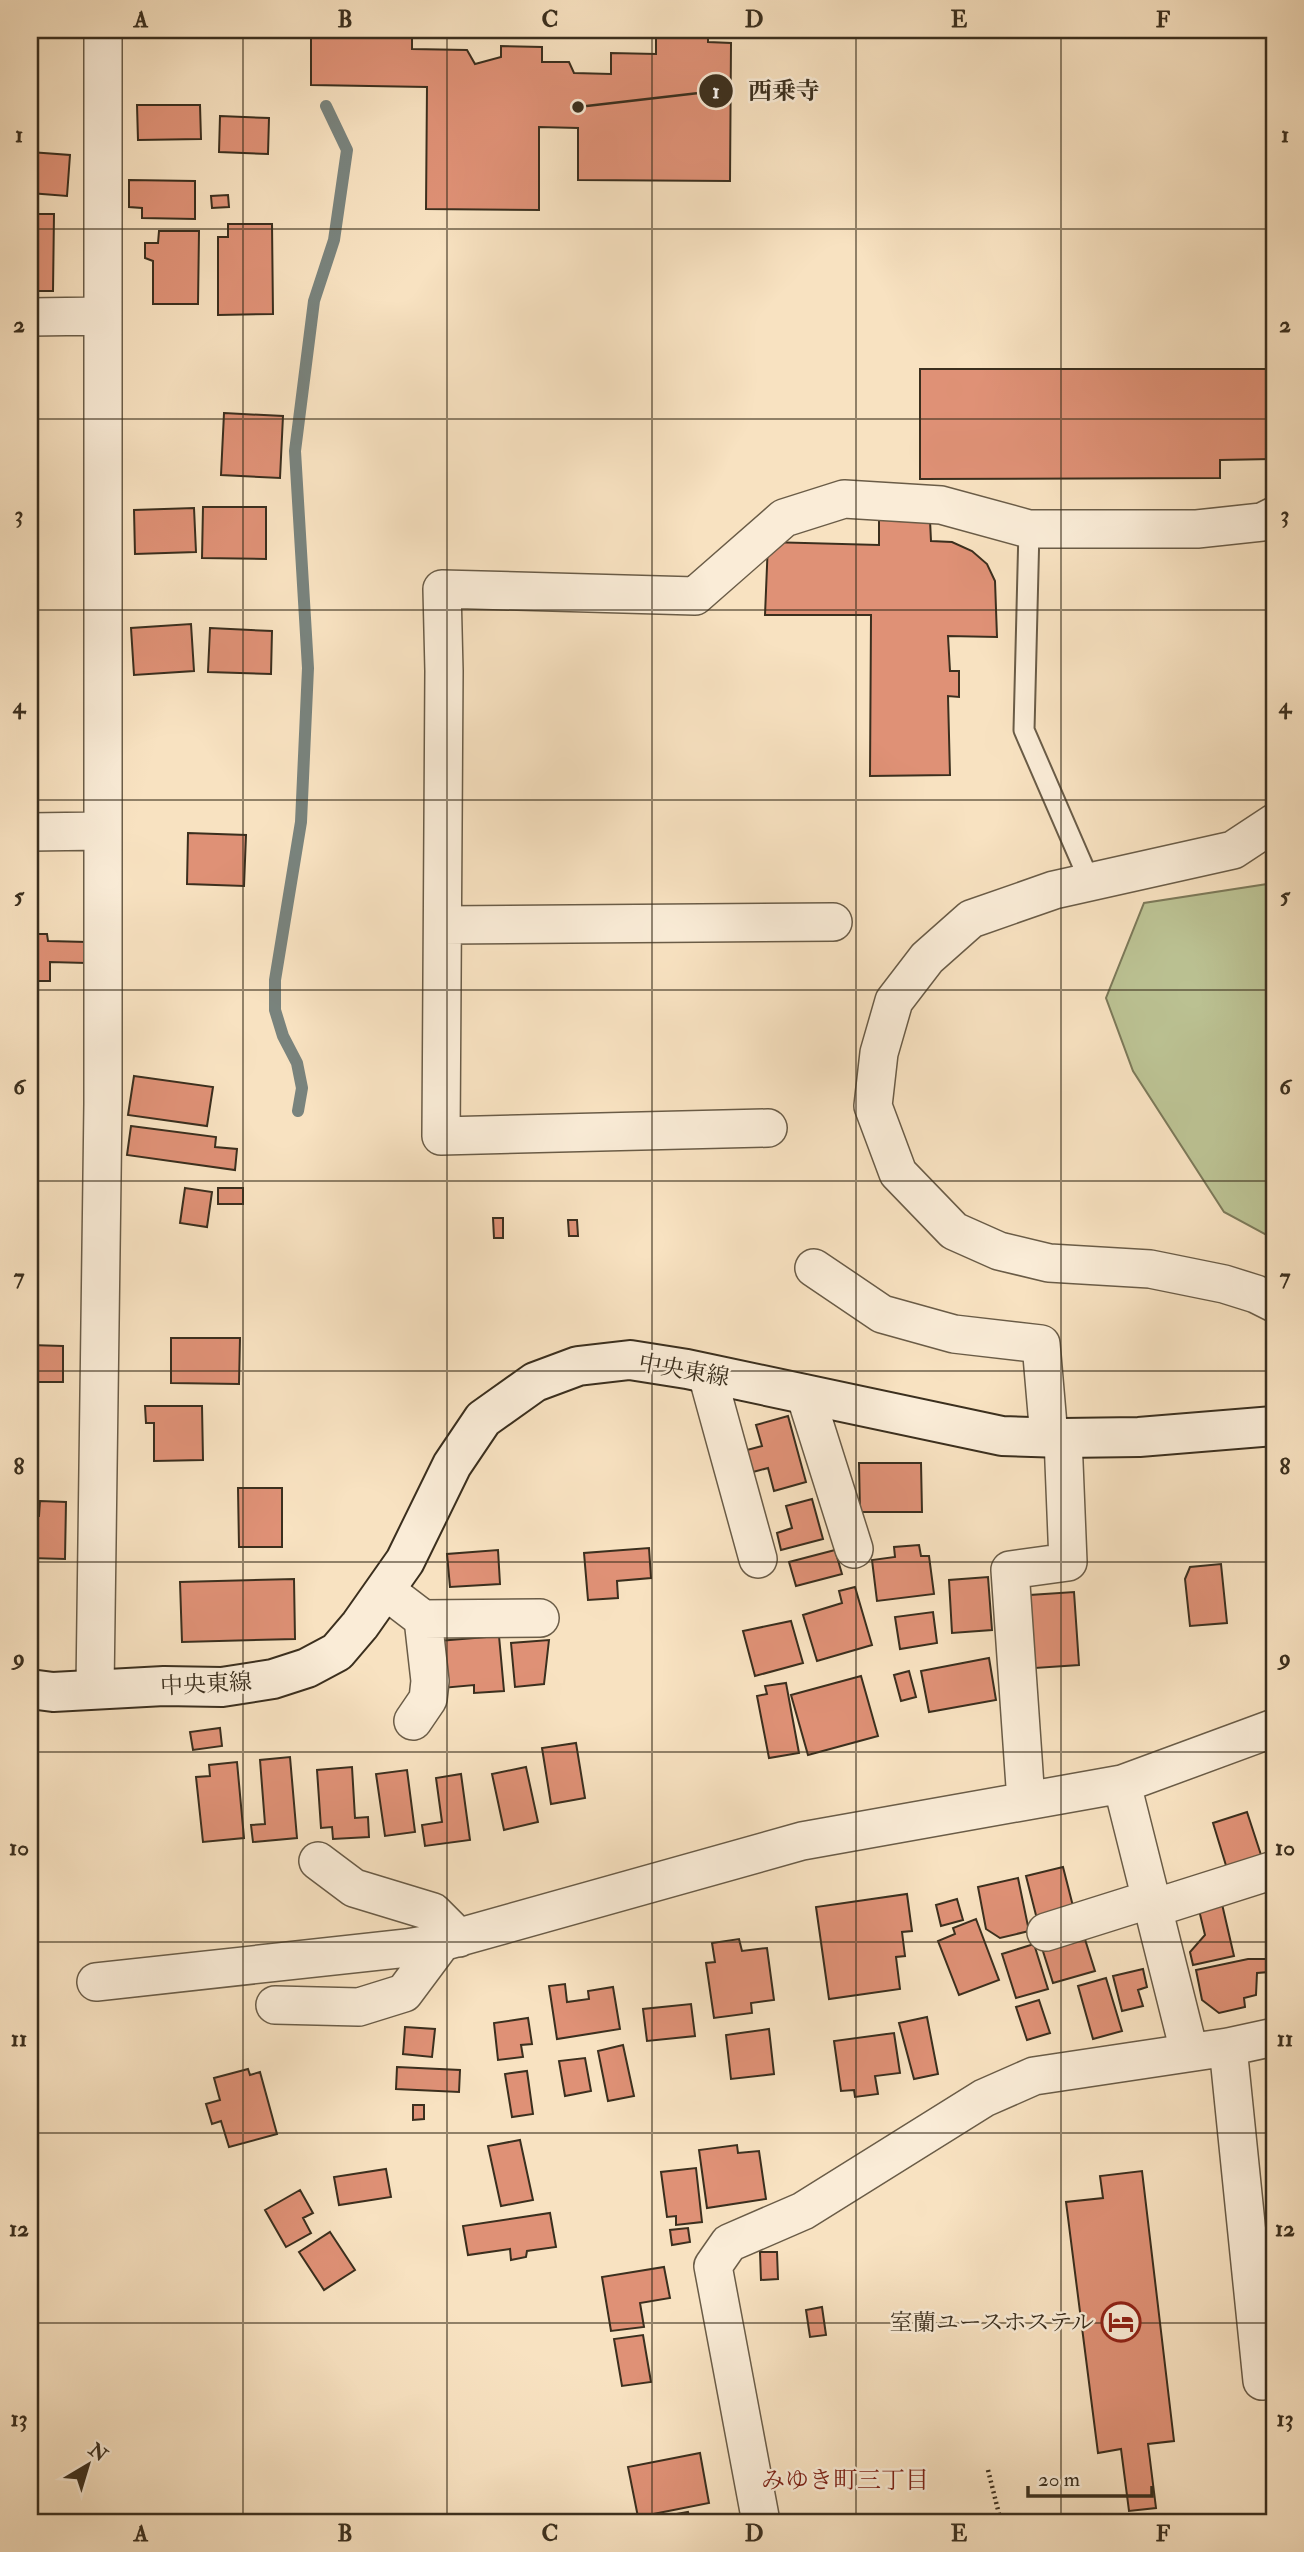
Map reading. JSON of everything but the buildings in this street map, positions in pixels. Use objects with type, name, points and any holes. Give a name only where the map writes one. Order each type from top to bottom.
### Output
[{"type":"main road","name":"中央東線","points":[[30,1689],[54,1692],[95,1688],[222,1686],[273,1679],[296,1672],[337,1652],[386,1590],[405,1561],[452,1465],[483,1419],[535,1382],[578,1366],[630,1360],[1002,1436],[1139,1437],[1274,1426]]},
{"type":"street","points":[[95,1688],[103,1104],[103,30]]},
{"type":"street","points":[[30,317],[103,316]]},
{"type":"street","points":[[768,1128],[441,1136],[444,671],[442,589],[695,596],[784,517],[844,499],[941,505],[1029,528],[1197,529],[1262,522],[1274,516]]},
{"type":"street","points":[[1274,823],[1233,850],[1054,890],[971,919],[926,958],[894,1000],[879,1053],[873,1106],[898,1173],[954,1230],[999,1251],[1049,1263],[1150,1269],[1224,1284],[1274,1303]]},
{"type":"street","points":[[30,832],[102,831]]},
{"type":"street","points":[[443,925],[833,922]]},
{"type":"street","points":[[814,1268],[882,1314],[954,1334],[1041,1344],[1056,1438],[1068,1562],[1010,1570],[1026,1801]]},
{"type":"street","points":[[707,1374],[758,1559]]},
{"type":"street","points":[[805,1394],[854,1549]]},
{"type":"street","points":[[386,1590],[423,1619],[540,1618]]},
{"type":"street","points":[[413,1721],[428,1699],[430,1681],[423,1619]]},
{"type":"street","points":[[96,1982],[407,1948],[451,1940],[802,1841],[1122,1784],[1274,1728]]},
{"type":"street","points":[[1122,1784],[1189,2051]]},
{"type":"street","points":[[318,1861],[354,1888],[433,1912],[451,1940]]},
{"type":"street","points":[[1046,1932],[1274,1870]]},
{"type":"street","points":[[275,2005],[359,2007],[404,1993],[451,1940]]},
{"type":"street","points":[[761,2522],[713,2266],[729,2244],[803,2211],[984,2098],[1034,2076],[1274,2037]]},
{"type":"street","points":[[1228,2046],[1262,2381]]},
{"type":"lane","points":[[1029,528],[1024,730],[1090,882]]},
{"type":"path","points":[[988,2470],[1001,2522]]},
{"type":"green space","points":[[1274,878],[1274,1239],[1224,1212],[1133,1071],[1106,998],[1144,903],[1267,884]]},
{"type":"waterway","points":[[298,1111],[302,1088],[297,1063],[283,1036],[275,1010],[275,980],[301,822],[308,668],[295,451],[314,301],[334,240],[347,150],[326,106]]},
{"type":"place","name":"西乗寺","points":[[578,107]]},
{"type":"place","name":"室蘭ユースホステル","points":[[1121,2322]]},
{"type":"district","name":"みゆき町三丁目","points":[[845,2480]]}]
